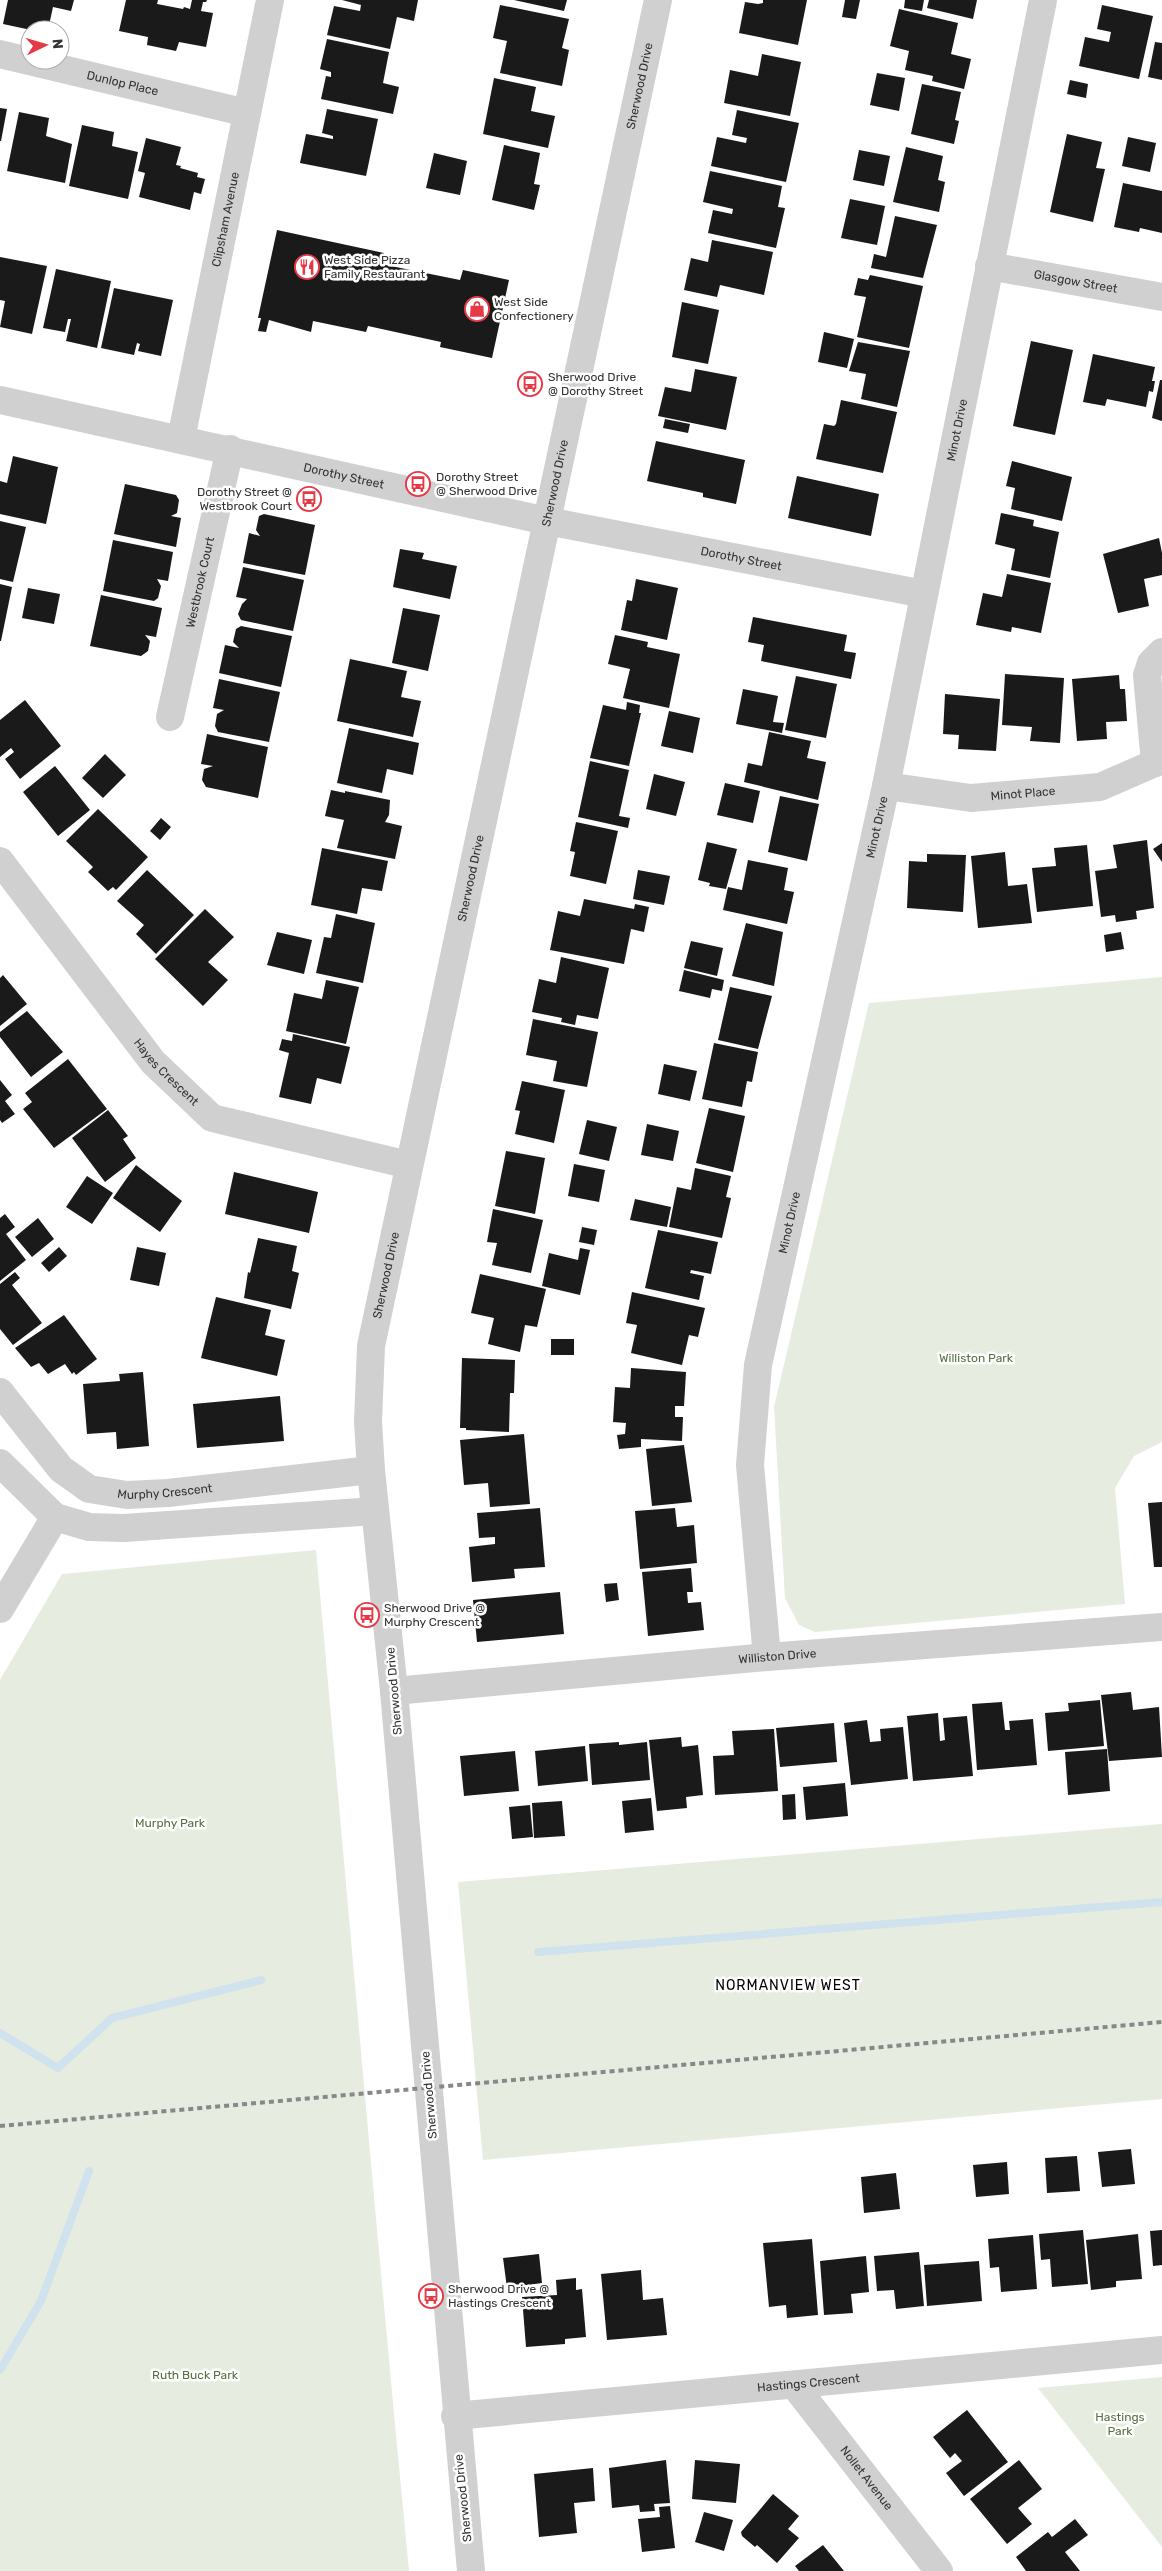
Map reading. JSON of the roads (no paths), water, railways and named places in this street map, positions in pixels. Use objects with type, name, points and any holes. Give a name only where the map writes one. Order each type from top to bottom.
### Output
[{"type":"street","name":"Clipsham Avenue","points":[[181,439],[270,0]]},
{"type":"street","name":"Sherwood Drive","points":[[470,2571],[455,2416],[394,1691],[371,1470],[368,1422],[371,1346],[658,0]]},
{"type":"street","name":"Minot Drive","points":[[767,1657],[750,1465],[758,1365],[886,786],[1043,0]]},
{"type":"street","name":"Dunlop Place","points":[[0,54],[247,113]]},
{"type":"street","name":"Glasgow Street","points":[[989,266],[1162,297]]},
{"type":"street","name":"Dorothy Street","points":[[0,400],[547,520],[924,594]]},
{"type":"street","name":"Westbrook Court","points":[[170,717],[230,449]]},
{"type":"street","name":"Minot Place","points":[[886,786],[971,798],[1100,787],[1158,759],[1147,674],[1151,663],[1162,652]]},
{"type":"street","name":"Hayes Crescent","points":[[0,861],[153,1062],[212,1118],[409,1165]]},
{"type":"street","name":"Murphy Crescent","points":[[0,1392],[61,1469],[89,1489],[127,1495],[168,1493],[371,1470]]},
{"type":"street","points":[[0,1463],[55,1517],[89,1527],[124,1528],[375,1511]]},
{"type":"street","points":[[0,1609],[55,1517]]},
{"type":"street","name":"Williston Drive","points":[[394,1691],[767,1657],[1162,1627]]},
{"type":"street","name":"Hastings Crescent","points":[[455,2416],[1162,2350]]},
{"type":"street","name":"Nollet Avenue","points":[[794,2385],[939,2571]]},
{"type":"waterway","points":[[538,1952],[1162,1902]]},
{"type":"waterway","points":[[0,2033],[58,2068],[112,2018],[261,1980]]},
{"type":"waterway","points":[[0,2370],[41,2301],[89,2171]]},
{"type":"railway","points":[[0,2126],[1162,2022]]},
{"type":"place","name":"West Side Pizza Family Restaurant","points":[[307,267]]},
{"type":"place","name":"West Side Confectionery","points":[[477,309]]},
{"type":"place","name":"Sherwood Drive @ Dorothy Street","points":[[530,384]]},
{"type":"place","name":"Dorothy Street @ Sherwood Drive","points":[[418,484]]},
{"type":"place","name":"Dorothy Street @ Westbrook Court","points":[[309,499]]},
{"type":"place","name":"Sherwood Drive @ Murphy Crescent","points":[[367,1615]]},
{"type":"place","name":"Sherwood Drive @ Hastings Crescent","points":[[431,2296]]},
{"type":"district","name":"NORMANVIEW WEST","points":[[788,1985]]},
{"type":"park label","name":"Williston Park","points":[[976,1358]]},
{"type":"park label","name":"Murphy Park","points":[[170,1823]]},
{"type":"park label","name":"Ruth Buck Park","points":[[195,2375]]},
{"type":"park label","name":"Hastings Park","points":[[1120,2424]]}]
